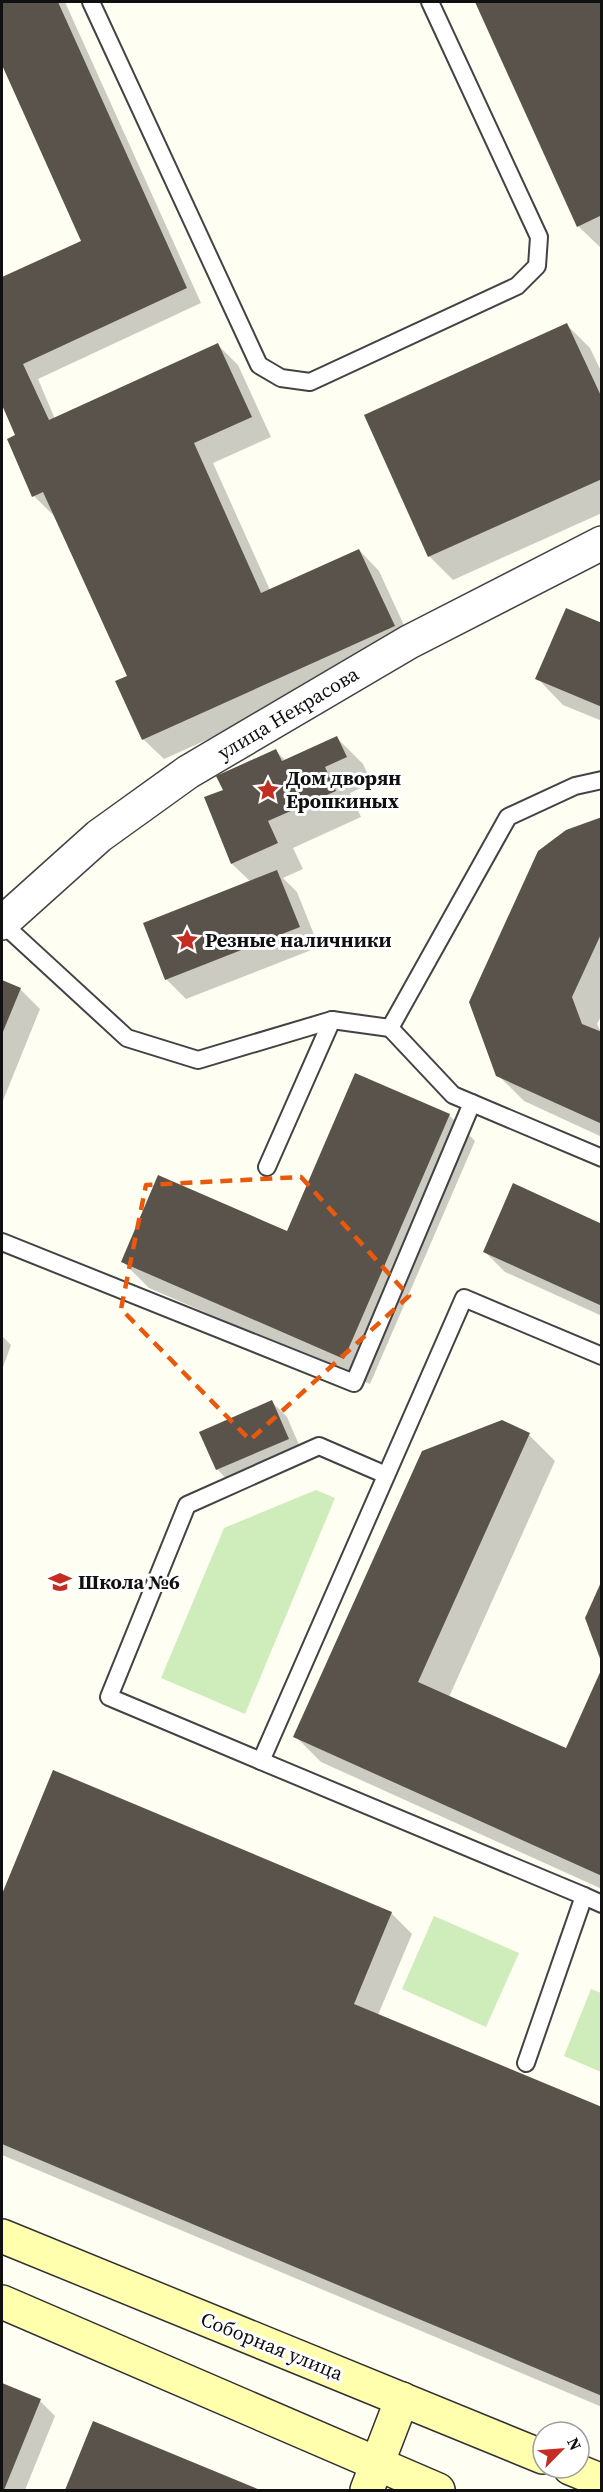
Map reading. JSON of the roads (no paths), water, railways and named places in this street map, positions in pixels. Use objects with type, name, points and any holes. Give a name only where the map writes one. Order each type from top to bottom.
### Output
[{"type":"main road","name":"Соборная улица","points":[[2,2236],[531,2452]]},
{"type":"main road","points":[[2,2302],[373,2478],[438,2490]]},
{"type":"main road","points":[[373,2478],[402,2399]]},
{"type":"street","name":"улица Некрасова","points":[[2,923],[99,836],[188,772],[409,642],[602,543]]},
{"type":"lane","points":[[91,2],[258,365],[281,378],[310,382],[517,286],[537,266],[538,237],[430,2]]},
{"type":"lane","points":[[390,1028],[508,817],[575,786],[602,780]]},
{"type":"lane","points":[[2,923],[127,1038],[198,1060],[332,1020],[390,1028],[453,1095],[602,1158]]},
{"type":"lane","points":[[267,1167],[332,1020]]},
{"type":"lane","points":[[2,1242],[354,1383],[472,1103]]},
{"type":"lane","points":[[261,1761],[464,1298],[602,1356]]},
{"type":"lane","points":[[386,1475],[319,1446],[187,1505],[110,1697],[602,1904]]},
{"type":"lane","points":[[526,2063],[584,1896]]},
{"type":"place","name":"Дом дворян Еропкиных","points":[[268,790]]},
{"type":"place","name":"Резные наличники","points":[[187,940]]},
{"type":"place","name":"Школа №6","points":[[60,1582]]}]
